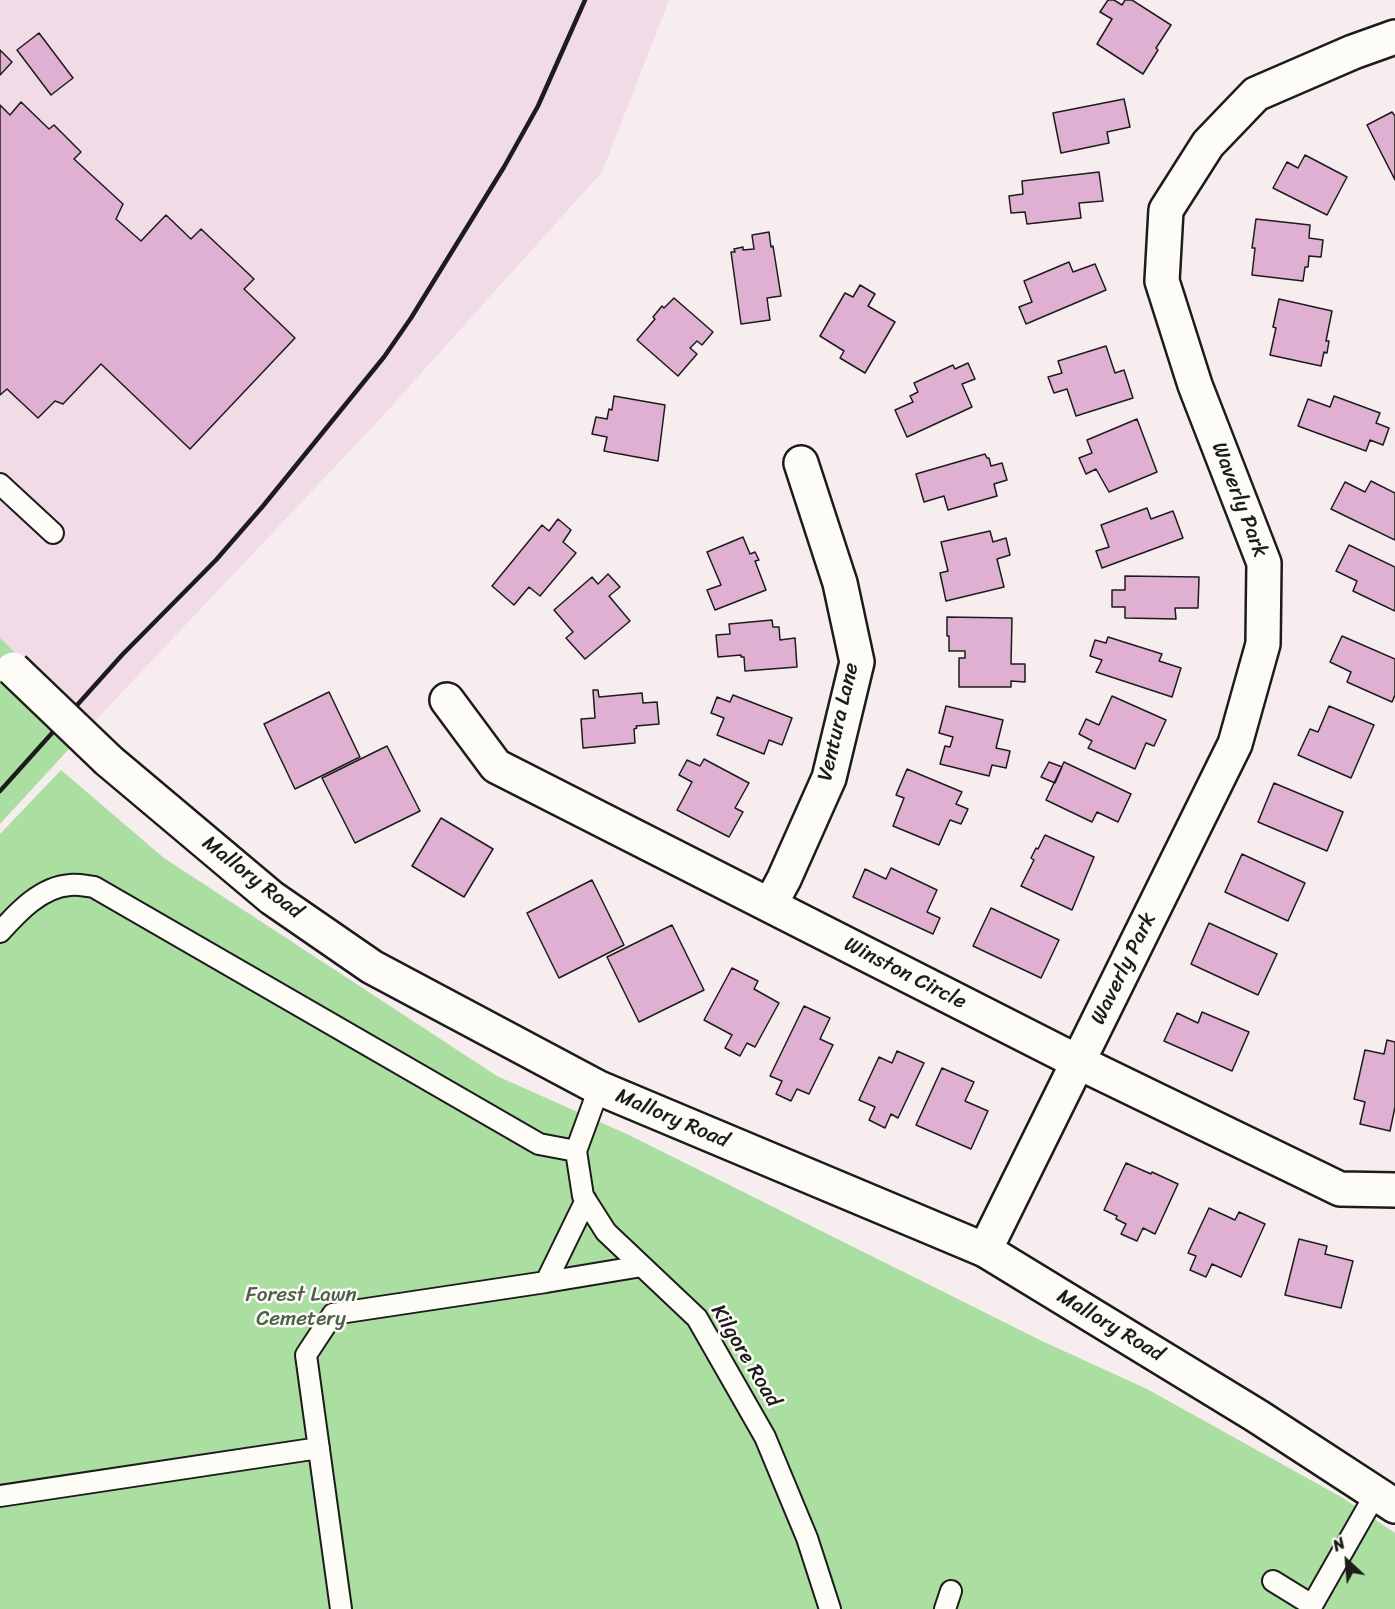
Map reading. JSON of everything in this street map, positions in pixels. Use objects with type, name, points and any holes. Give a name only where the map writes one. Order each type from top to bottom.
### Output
[{"type":"street","name":"Waverly Park","points":[[985,1250],[1235,744],[1263,644],[1264,563],[1195,385],[1162,281],[1166,210],[1208,144],[1256,94],[1353,52],[1395,37]]},
{"type":"street","name":"Ventura Lane","points":[[770,905],[829,778],[857,662],[840,584],[801,463]]},
{"type":"street","name":"Mallory Road","points":[[7,663],[108,760],[272,898],[372,967],[599,1088],[985,1250],[1257,1416],[1385,1500]]},
{"type":"street","name":"Winston Circle","points":[[447,700],[496,765],[1078,1062],[1340,1189],[1395,1190]]},
{"type":"lane","points":[[0,484],[53,532]]},
{"type":"lane","points":[[0,932],[18,912],[46,892],[70,885],[94,887],[539,1144],[576,1150],[599,1088]]},
{"type":"lane","name":"Kilgore Road","points":[[576,1150],[584,1196],[606,1232],[698,1318],[765,1437],[807,1538],[830,1609]]},
{"type":"lane","points":[[546,1282],[586,1200]]},
{"type":"lane","points":[[342,1609],[306,1355],[333,1314],[642,1266]]},
{"type":"lane","points":[[0,1496],[319,1448]]},
{"type":"lane","points":[[1273,1581],[1311,1607],[1385,1500]]},
{"type":"shaded area","points":[[0,0],[669,0],[602,172],[380,419],[91,725],[0,638]]},
{"type":"green space","points":[[0,638],[91,725],[0,824]]},
{"type":"green space","name":"Forest Lawn Cemetery","points":[[61,770],[164,858],[497,1076],[629,1135],[1042,1341],[1147,1389],[1343,1498],[1395,1533],[1395,1609],[0,1609],[0,834]]},
{"type":"building","points":[[1108,0],[1114,0],[1122,5],[1125,0],[1132,0],[1171,25],[1143,74],[1097,44],[1112,19],[1100,12]]},
{"type":"building","points":[[39,33],[73,78],[51,95],[17,50]]},
{"type":"building","points":[[0,50],[12,62],[0,75]]},
{"type":"building","points":[[1124,99],[1130,127],[1107,132],[1109,143],[1061,153],[1053,113]]},
{"type":"building","points":[[21,102],[49,129],[54,125],[81,152],[74,159],[123,204],[116,219],[141,241],[166,215],[191,239],[201,229],[254,279],[244,289],[295,338],[190,449],[101,364],[63,404],[55,401],[38,418],[7,389],[0,395],[0,105],[10,115]]},
{"type":"building","points":[[1392,112],[1395,116],[1395,180],[1367,125]]},
{"type":"building","points":[[1305,155],[1347,177],[1327,215],[1273,188],[1287,162],[1298,168]]},
{"type":"building","points":[[1099,172],[1103,201],[1079,203],[1081,218],[1027,224],[1025,212],[1011,213],[1009,196],[1023,194],[1022,181]]},
{"type":"building","points":[[1256,219],[1310,225],[1309,238],[1323,240],[1321,257],[1309,256],[1303,281],[1252,275],[1255,248],[1252,248]]},
{"type":"building","points":[[769,232],[781,296],[767,298],[770,320],[741,324],[731,252],[743,247],[743,250],[754,249],[752,235]]},
{"type":"building","points":[[1069,262],[1073,272],[1095,264],[1106,290],[1026,324],[1019,307],[1032,302],[1024,281]]},
{"type":"building","points":[[860,285],[875,294],[868,306],[895,322],[865,373],[840,358],[844,351],[820,336],[845,293],[853,297]]},
{"type":"building","points":[[674,298],[713,332],[702,345],[697,341],[690,348],[697,354],[678,376],[637,340],[655,319],[653,317],[662,306],[664,308]]},
{"type":"building","points":[[1279,299],[1332,311],[1326,341],[1329,341],[1327,353],[1324,352],[1321,366],[1270,355]]},
{"type":"building","points":[[1106,346],[1115,373],[1124,370],[1133,398],[1076,416],[1067,389],[1054,393],[1048,377],[1062,373],[1058,361]]},
{"type":"building","points":[[968,363],[975,379],[962,384],[972,407],[907,437],[895,410],[913,402],[910,396],[918,392],[914,383],[953,365],[955,369]]},
{"type":"building","points":[[614,396],[665,405],[658,461],[604,451],[607,437],[592,434],[596,417],[607,419],[609,409],[612,410]]},
{"type":"building","points":[[1334,396],[1380,413],[1376,423],[1389,428],[1383,445],[1370,440],[1366,451],[1298,426],[1308,399],[1330,407]]},
{"type":"building","points":[[1137,419],[1157,472],[1109,492],[1096,469],[1086,474],[1079,458],[1092,453],[1087,440]]},
{"type":"building","points":[[985,454],[991,466],[1002,463],[1007,480],[994,484],[997,496],[948,510],[944,496],[924,502],[916,474]]},
{"type":"building","points":[[1371,481],[1395,493],[1395,540],[1331,509],[1345,482],[1365,492]]},
{"type":"building","points":[[1147,508],[1151,519],[1173,511],[1183,538],[1102,568],[1096,551],[1109,547],[1101,525]]},
{"type":"building","points":[[558,519],[571,530],[563,542],[576,553],[540,596],[529,587],[514,605],[492,586],[542,525],[549,531]]},
{"type":"building","points":[[990,531],[993,542],[1006,538],[1010,555],[997,559],[1004,587],[946,601],[940,573],[948,571],[941,542]]},
{"type":"building","points":[[743,537],[750,554],[755,552],[759,560],[755,561],[766,590],[715,610],[707,590],[721,585],[707,552]]},
{"type":"building","points":[[1349,545],[1395,567],[1395,611],[1353,591],[1357,581],[1336,571]]},
{"type":"building","points":[[608,574],[620,587],[609,596],[630,621],[585,659],[566,638],[573,632],[554,610],[592,577],[598,584]]},
{"type":"building","points":[[1125,576],[1199,577],[1198,608],[1175,608],[1176,619],[1125,618],[1125,607],[1112,607],[1112,590],[1125,590]]},
{"type":"building","points":[[947,617],[1012,618],[1011,664],[1025,664],[1025,682],[1011,681],[1011,687],[959,687],[959,658],[965,658],[965,651],[949,651]]},
{"type":"building","points":[[772,620],[773,627],[779,627],[780,640],[795,638],[797,667],[745,671],[744,657],[741,655],[718,657],[716,635],[730,634],[729,624]]},
{"type":"building","points":[[1342,636],[1395,659],[1395,695],[1392,702],[1347,682],[1351,672],[1330,662]]},
{"type":"building","points":[[1108,637],[1162,654],[1159,661],[1181,668],[1172,697],[1096,672],[1102,660],[1090,656],[1095,640],[1106,643]]},
{"type":"building","points":[[593,690],[598,690],[599,697],[642,693],[643,703],[657,702],[659,724],[636,726],[637,728],[634,729],[635,743],[583,748],[581,719],[595,718]]},
{"type":"building","points":[[329,692],[360,757],[295,789],[264,724]]},
{"type":"building","points":[[733,695],[792,718],[782,745],[769,740],[764,754],[717,735],[724,718],[711,713],[717,697],[730,702]]},
{"type":"building","points":[[1112,696],[1166,720],[1154,746],[1146,743],[1135,769],[1088,748],[1092,741],[1079,734],[1086,719],[1099,725]]},
{"type":"building","points":[[946,706],[1003,720],[996,748],[1010,751],[1006,768],[992,765],[989,776],[940,764],[945,746],[950,747],[953,737],[939,733]]},
{"type":"building","points":[[1329,706],[1374,725],[1351,778],[1298,755],[1310,729],[1318,732]]},
{"type":"building","points":[[387,746],[420,811],[355,843],[322,778]]},
{"type":"building","points":[[704,759],[749,783],[735,808],[743,812],[729,837],[677,810],[692,782],[679,775],[687,760],[700,766]]},
{"type":"building","points":[[1049,762],[1062,767],[1055,783],[1041,777]]},
{"type":"building","points":[[1064,762],[1131,794],[1118,822],[1097,812],[1092,822],[1046,800]]},
{"type":"building","points":[[907,769],[962,792],[956,804],[968,809],[961,824],[950,820],[939,845],[893,826],[904,798],[896,795]]},
{"type":"building","points":[[1274,783],[1343,812],[1327,851],[1258,822]]},
{"type":"building","points":[[441,818],[493,849],[464,897],[412,866]]},
{"type":"building","points":[[1045,835],[1094,857],[1072,910],[1021,886],[1034,860],[1031,858]]},
{"type":"building","points":[[1242,854],[1305,883],[1288,921],[1225,892]]},
{"type":"building","points":[[891,868],[937,890],[927,912],[940,918],[933,934],[853,897],[865,869],[886,879]]},
{"type":"building","points":[[592,880],[624,945],[559,978],[527,913]]},
{"type":"building","points":[[991,908],[1059,940],[1041,978],[973,946]]},
{"type":"building","points":[[1209,923],[1277,954],[1258,995],[1191,964]]},
{"type":"building","points":[[672,925],[704,990],[639,1022],[607,957]]},
{"type":"building","points":[[732,968],[758,981],[754,989],[779,1003],[755,1047],[747,1043],[740,1056],[725,1048],[732,1035],[704,1020]]},
{"type":"building","points":[[804,1006],[830,1018],[820,1039],[833,1045],[809,1094],[797,1089],[791,1101],[776,1094],[782,1081],[770,1076]]},
{"type":"building","points":[[1202,1012],[1249,1032],[1232,1071],[1164,1041],[1177,1013],[1198,1023]]},
{"type":"building","points":[[1387,1040],[1395,1042],[1395,1107],[1390,1131],[1360,1124],[1365,1102],[1354,1099],[1365,1050],[1384,1054]]},
{"type":"building","points":[[897,1051],[924,1063],[898,1118],[891,1114],[885,1128],[869,1120],[875,1107],[859,1100],[879,1057],[892,1063]]},
{"type":"building","points":[[942,1068],[974,1082],[965,1101],[988,1111],[971,1149],[916,1125]]},
{"type":"building","points":[[1126,1163],[1178,1184],[1155,1234],[1143,1228],[1137,1241],[1121,1234],[1126,1224],[1116,1219],[1117,1216],[1104,1210]]},
{"type":"building","points":[[1209,1208],[1235,1220],[1239,1212],[1265,1224],[1241,1277],[1212,1264],[1206,1277],[1190,1270],[1196,1256],[1188,1253]]},
{"type":"building","points":[[1299,1239],[1327,1246],[1325,1254],[1353,1261],[1341,1308],[1285,1295]]},
{"type":"railway","points":[[0,791],[122,655],[216,560],[384,357],[411,318],[504,167],[538,106],[585,0]]}]
